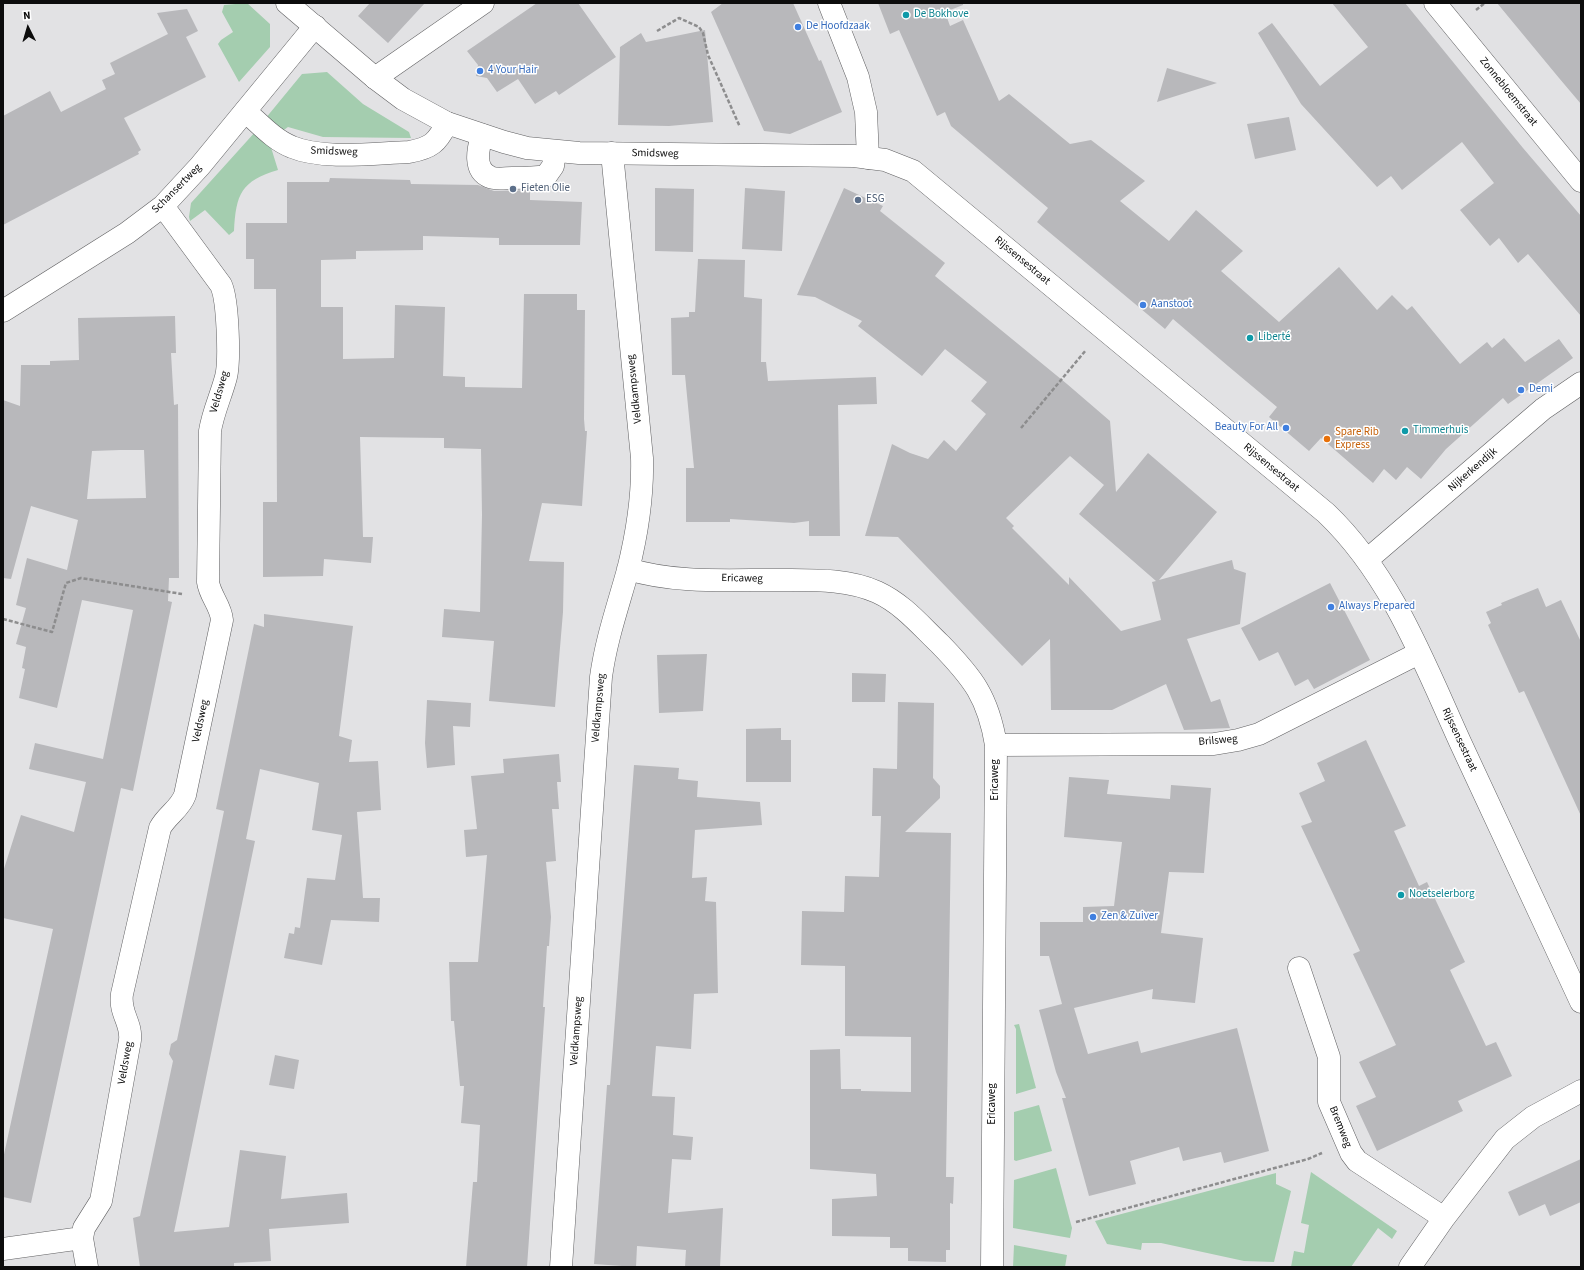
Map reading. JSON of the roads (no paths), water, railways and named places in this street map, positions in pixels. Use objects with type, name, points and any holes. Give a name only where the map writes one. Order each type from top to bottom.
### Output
[{"type":"street","name":"Smidsweg","points":[[287,3],[375,78],[403,99],[447,123],[527,148],[555,152],[868,158]]},
{"type":"street","points":[[375,78],[483,3]]},
{"type":"street","points":[[829,3],[858,77],[866,112],[868,158]]},
{"type":"street","name":"Zonnebloemstraat","points":[[1435,3],[1581,181]]},
{"type":"street","name":"Schansertweg","points":[[3,311],[127,233],[164,206],[200,166],[315,26]]},
{"type":"street","name":"Smidsweg","points":[[245,111],[277,139],[291,147],[308,152],[324,154],[409,152],[422,150],[433,144],[440,137],[447,123]]},
{"type":"street","points":[[482,135],[478,148],[478,160],[482,171],[491,178],[534,178],[546,176],[553,166],[555,152]]},
{"type":"street","name":"Veldkampsweg","points":[[561,1267],[601,677],[610,631],[628,569],[640,504],[642,458],[612,153]]},
{"type":"street","name":"Rijssensestraat","points":[[868,158],[885,160],[913,171],[1326,513],[1349,536],[1368,559],[1387,589],[1419,653],[1581,1002]]},
{"type":"street","name":"Veldsweg","points":[[82,1238],[84,1228],[101,1201],[130,1040],[130,1028],[121,1006],[122,994],[160,828],[164,820],[178,808],[185,795],[220,628],[221,614],[208,582],[210,431],[212,417],[227,370],[226,299],[220,285],[164,206]]},
{"type":"street","name":"Nijkerkendijk","points":[[1368,559],[1543,409],[1581,383]]},
{"type":"street","name":"Ericaweg","points":[[628,569],[644,574],[675,579],[840,582],[862,586],[878,592],[906,610],[961,666],[974,684],[990,714],[996,745],[992,1267]]},
{"type":"street","name":"Brilsweg","points":[[996,745],[1214,744],[1238,740],[1259,734],[1299,715],[1419,653]]},
{"type":"street","name":"Bremweg","points":[[1299,968],[1329,1057],[1329,1102],[1351,1153],[1357,1161],[1444,1218]]},
{"type":"street","points":[[1410,1267],[1444,1218],[1506,1139],[1533,1117],[1581,1091]]},
{"type":"street","points":[[3,1249],[82,1238],[87,1267]]},
{"type":"place","name":"De Bokhove","points":[[906,15]]},
{"type":"place","name":"De Hoofdzaak","points":[[798,27]]},
{"type":"place","name":"4 Your Hair","points":[[480,71]]},
{"type":"place","name":"Fieten Olie","points":[[513,189]]},
{"type":"place","name":"ESG","points":[[858,200]]},
{"type":"place","name":"Aanstoot","points":[[1143,305]]},
{"type":"place","name":"Liberté","points":[[1250,338]]},
{"type":"place","name":"Demi","points":[[1521,390]]},
{"type":"place","name":"Beauty For All","points":[[1286,428]]},
{"type":"place","name":"Timmerhuis","points":[[1405,431]]},
{"type":"place","name":"Spare Rib Express","points":[[1327,439]]},
{"type":"place","name":"Always Prepared","points":[[1331,607]]},
{"type":"place","name":"Noetselerborg","points":[[1401,895]]},
{"type":"place","name":"Zen & Zuiver","points":[[1093,917]]}]
